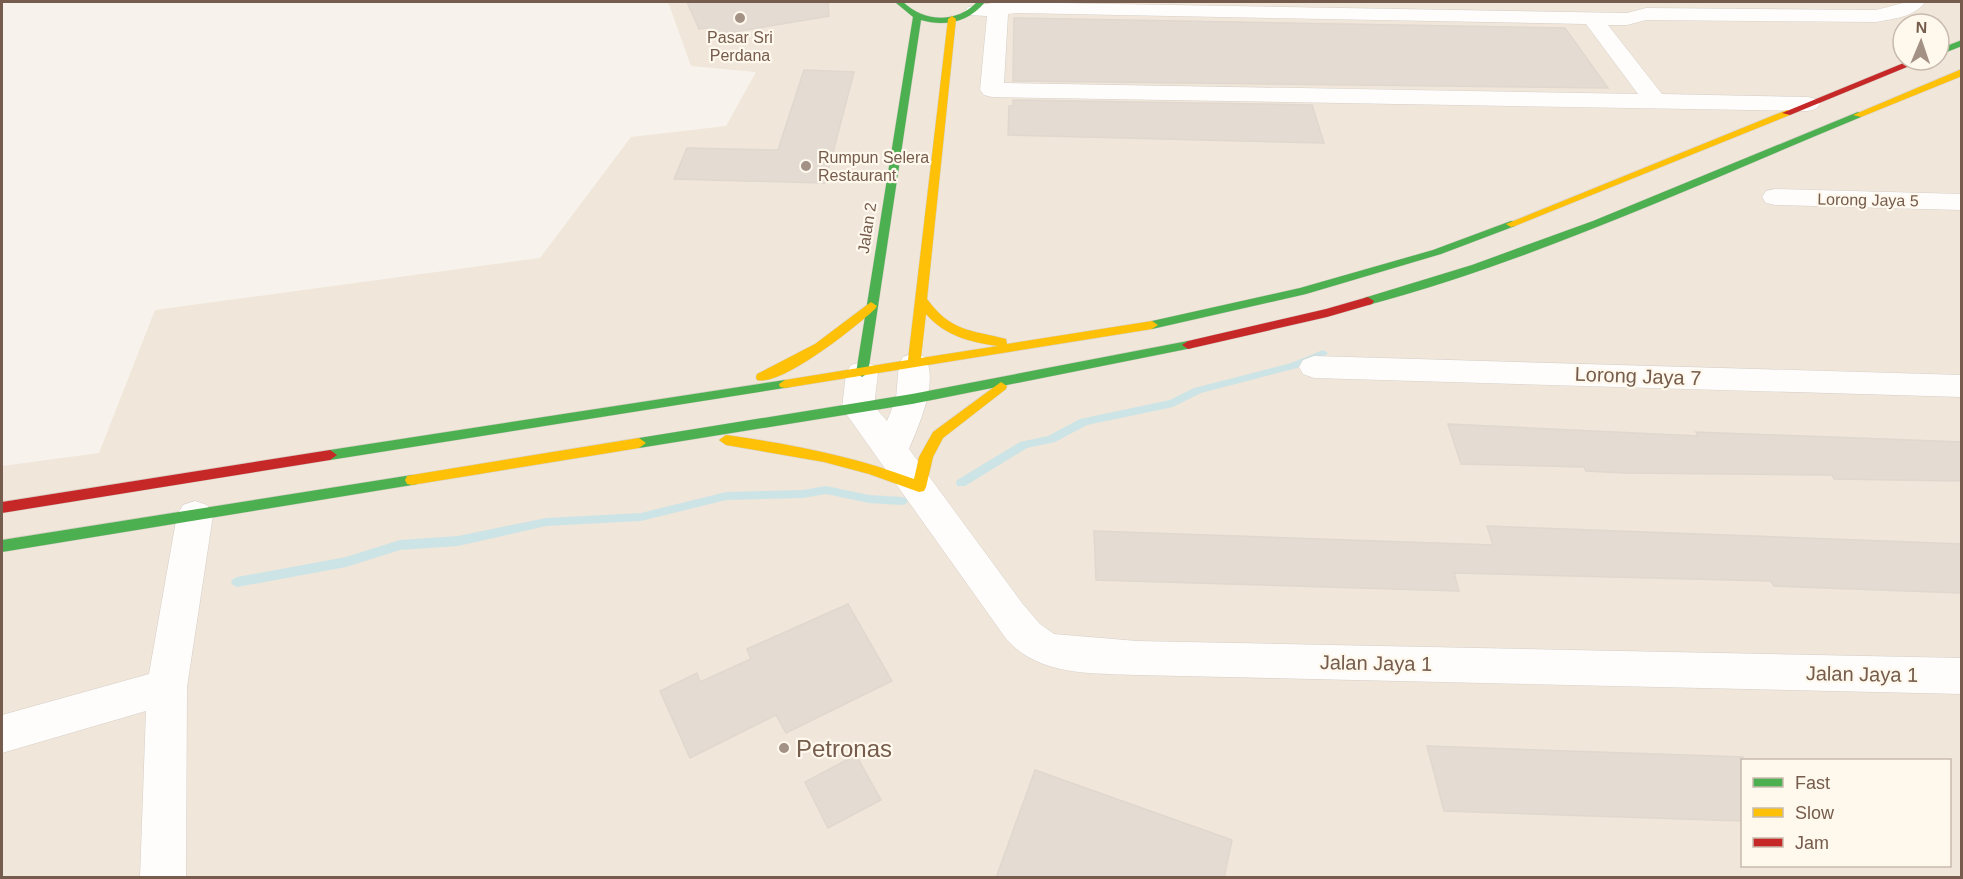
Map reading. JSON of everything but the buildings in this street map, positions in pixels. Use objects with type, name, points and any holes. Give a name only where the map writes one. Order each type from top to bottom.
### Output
[{"type":"main road","points":[[899,2],[908,13],[917,17],[952,19],[985,7]]},
{"type":"main road","name":"Jalan 2","points":[[862,373],[917,17]]},
{"type":"main road","points":[[914,364],[952,19]]},
{"type":"main road","points":[[2,508],[521,424],[862,373],[1164,323],[1302,291],[1437,252],[1562,205],[1891,71]]},
{"type":"main road","points":[[2,546],[912,399],[1174,348],[1327,314],[1476,268],[1597,223],[1962,72]]},
{"type":"main road","points":[[921,299],[929,314],[942,326],[968,338],[1029,345]]},
{"type":"main road","points":[[719,394],[808,356],[853,326],[871,306]]},
{"type":"main road","points":[[688,436],[767,445],[842,460],[884,471],[919,487],[927,457],[938,435],[1010,380]]},
{"type":"street","points":[[1306,2],[1585,6],[1627,18],[1646,14],[1876,16],[1897,12],[1908,3]]},
{"type":"street","points":[[1626,2],[1638,6],[1646,14]]},
{"type":"street","points":[[1594,10],[985,7],[992,90],[1808,104]]},
{"type":"street","points":[[1594,10],[1654,100]]},
{"type":"street","name":"Lorong Jaya 5","points":[[1775,197],[1962,202]]},
{"type":"street","points":[[893,448],[912,399],[914,364]]},
{"type":"street","name":"Lorong Jaya 7","points":[[1314,367],[1962,386]]},
{"type":"street","points":[[858,408],[862,373]]},
{"type":"street","name":"Jalan Jaya 1","points":[[858,408],[893,448],[981,577],[1026,636],[1044,649],[1069,654],[1962,676]]},
{"type":"street","points":[[163,878],[167,687],[195,515]]},
{"type":"street","points":[[2,734],[167,687]]},
{"type":"shaded area","points":[[668,2],[1961,2],[1961,877],[2,877],[2,466],[99,453],[155,310],[540,258],[631,137],[726,126],[756,72],[691,66]]},
{"type":"waterway","points":[[961,483],[1024,445],[1051,439],[1084,422],[1173,403],[1198,390],[1294,366],[1323,353]]},
{"type":"waterway","points":[[237,582],[346,562],[400,545],[458,541],[546,522],[641,517],[726,496],[803,494],[826,490],[869,499],[902,501]]},
{"type":"traffic: fast","points":[[899,2],[917,16],[940,21],[964,16],[981,2]]},
{"type":"traffic: fast","points":[[862,373],[917,17]]},
{"type":"traffic: fast","points":[[1951,47],[1962,43]]},
{"type":"traffic: fast","points":[[1368,301],[1476,268],[1597,223],[1858,115]]},
{"type":"traffic: fast","points":[[1152,325],[1302,291],[1437,252],[1511,224]]},
{"type":"traffic: fast","points":[[639,443],[912,399],[1188,345]]},
{"type":"traffic: fast","points":[[330,455],[785,384]]},
{"type":"traffic: fast","points":[[2,546],[412,480]]},
{"type":"traffic: slow","points":[[914,364],[952,19]]},
{"type":"traffic: slow","points":[[1858,115],[1962,72]]},
{"type":"traffic: slow","points":[[1511,224],[1787,113]]},
{"type":"traffic: slow","points":[[921,299],[937,319],[946,326],[966,335],[1002,342]]},
{"type":"traffic: slow","points":[[762,377],[820,347],[859,318],[871,306]]},
{"type":"traffic: slow","points":[[785,384],[1152,325]]},
{"type":"traffic: slow","points":[[726,440],[824,457],[872,470],[919,487],[926,457],[938,435],[1001,386]]},
{"type":"traffic: slow","points":[[412,480],[639,443]]},
{"type":"traffic: jam","points":[[1787,113],[1891,71]]},
{"type":"traffic: jam","points":[[1188,345],[1327,313],[1368,301]]},
{"type":"traffic: jam","points":[[2,508],[330,455]]},
{"type":"place","name":"Pasar Sri Perdana","points":[[740,18]]},
{"type":"place","name":"Rumpun Selera Restaurant","points":[[806,166]]},
{"type":"place","name":"Petronas","points":[[784,748]]}]
